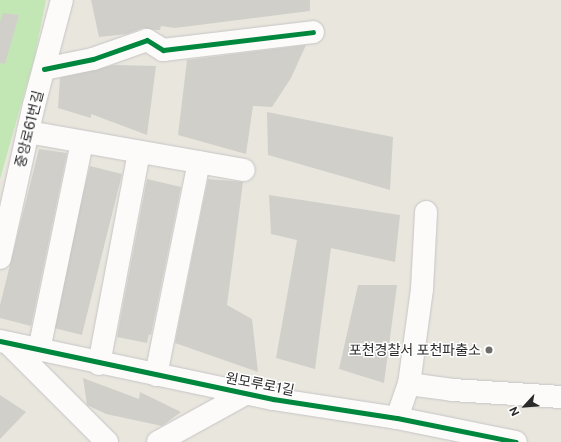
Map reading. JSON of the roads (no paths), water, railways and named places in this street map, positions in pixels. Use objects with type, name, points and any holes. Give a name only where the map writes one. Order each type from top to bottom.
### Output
[{"type":"street","name":"중앙로61번길","points":[[0,258],[28,132],[62,0]]},
{"type":"street","points":[[44,69],[93,58],[147,40],[163,50],[313,32]]},
{"type":"street","points":[[28,132],[244,170]]},
{"type":"street","points":[[39,350],[82,142]]},
{"type":"street","points":[[99,364],[139,152]]},
{"type":"street","points":[[156,375],[199,162]]},
{"type":"street","points":[[398,418],[409,384],[422,289],[426,212]]},
{"type":"street","points":[[4,342],[107,442]]},
{"type":"street","name":"원모루로1길","points":[[4,342],[99,364],[245,394],[398,418],[516,442]]},
{"type":"street","points":[[409,384],[453,390],[561,397]]},
{"type":"street","points":[[158,442],[245,394]]},
{"type":"place","name":"포천경찰서 포천파출소","points":[[489,350]]}]
